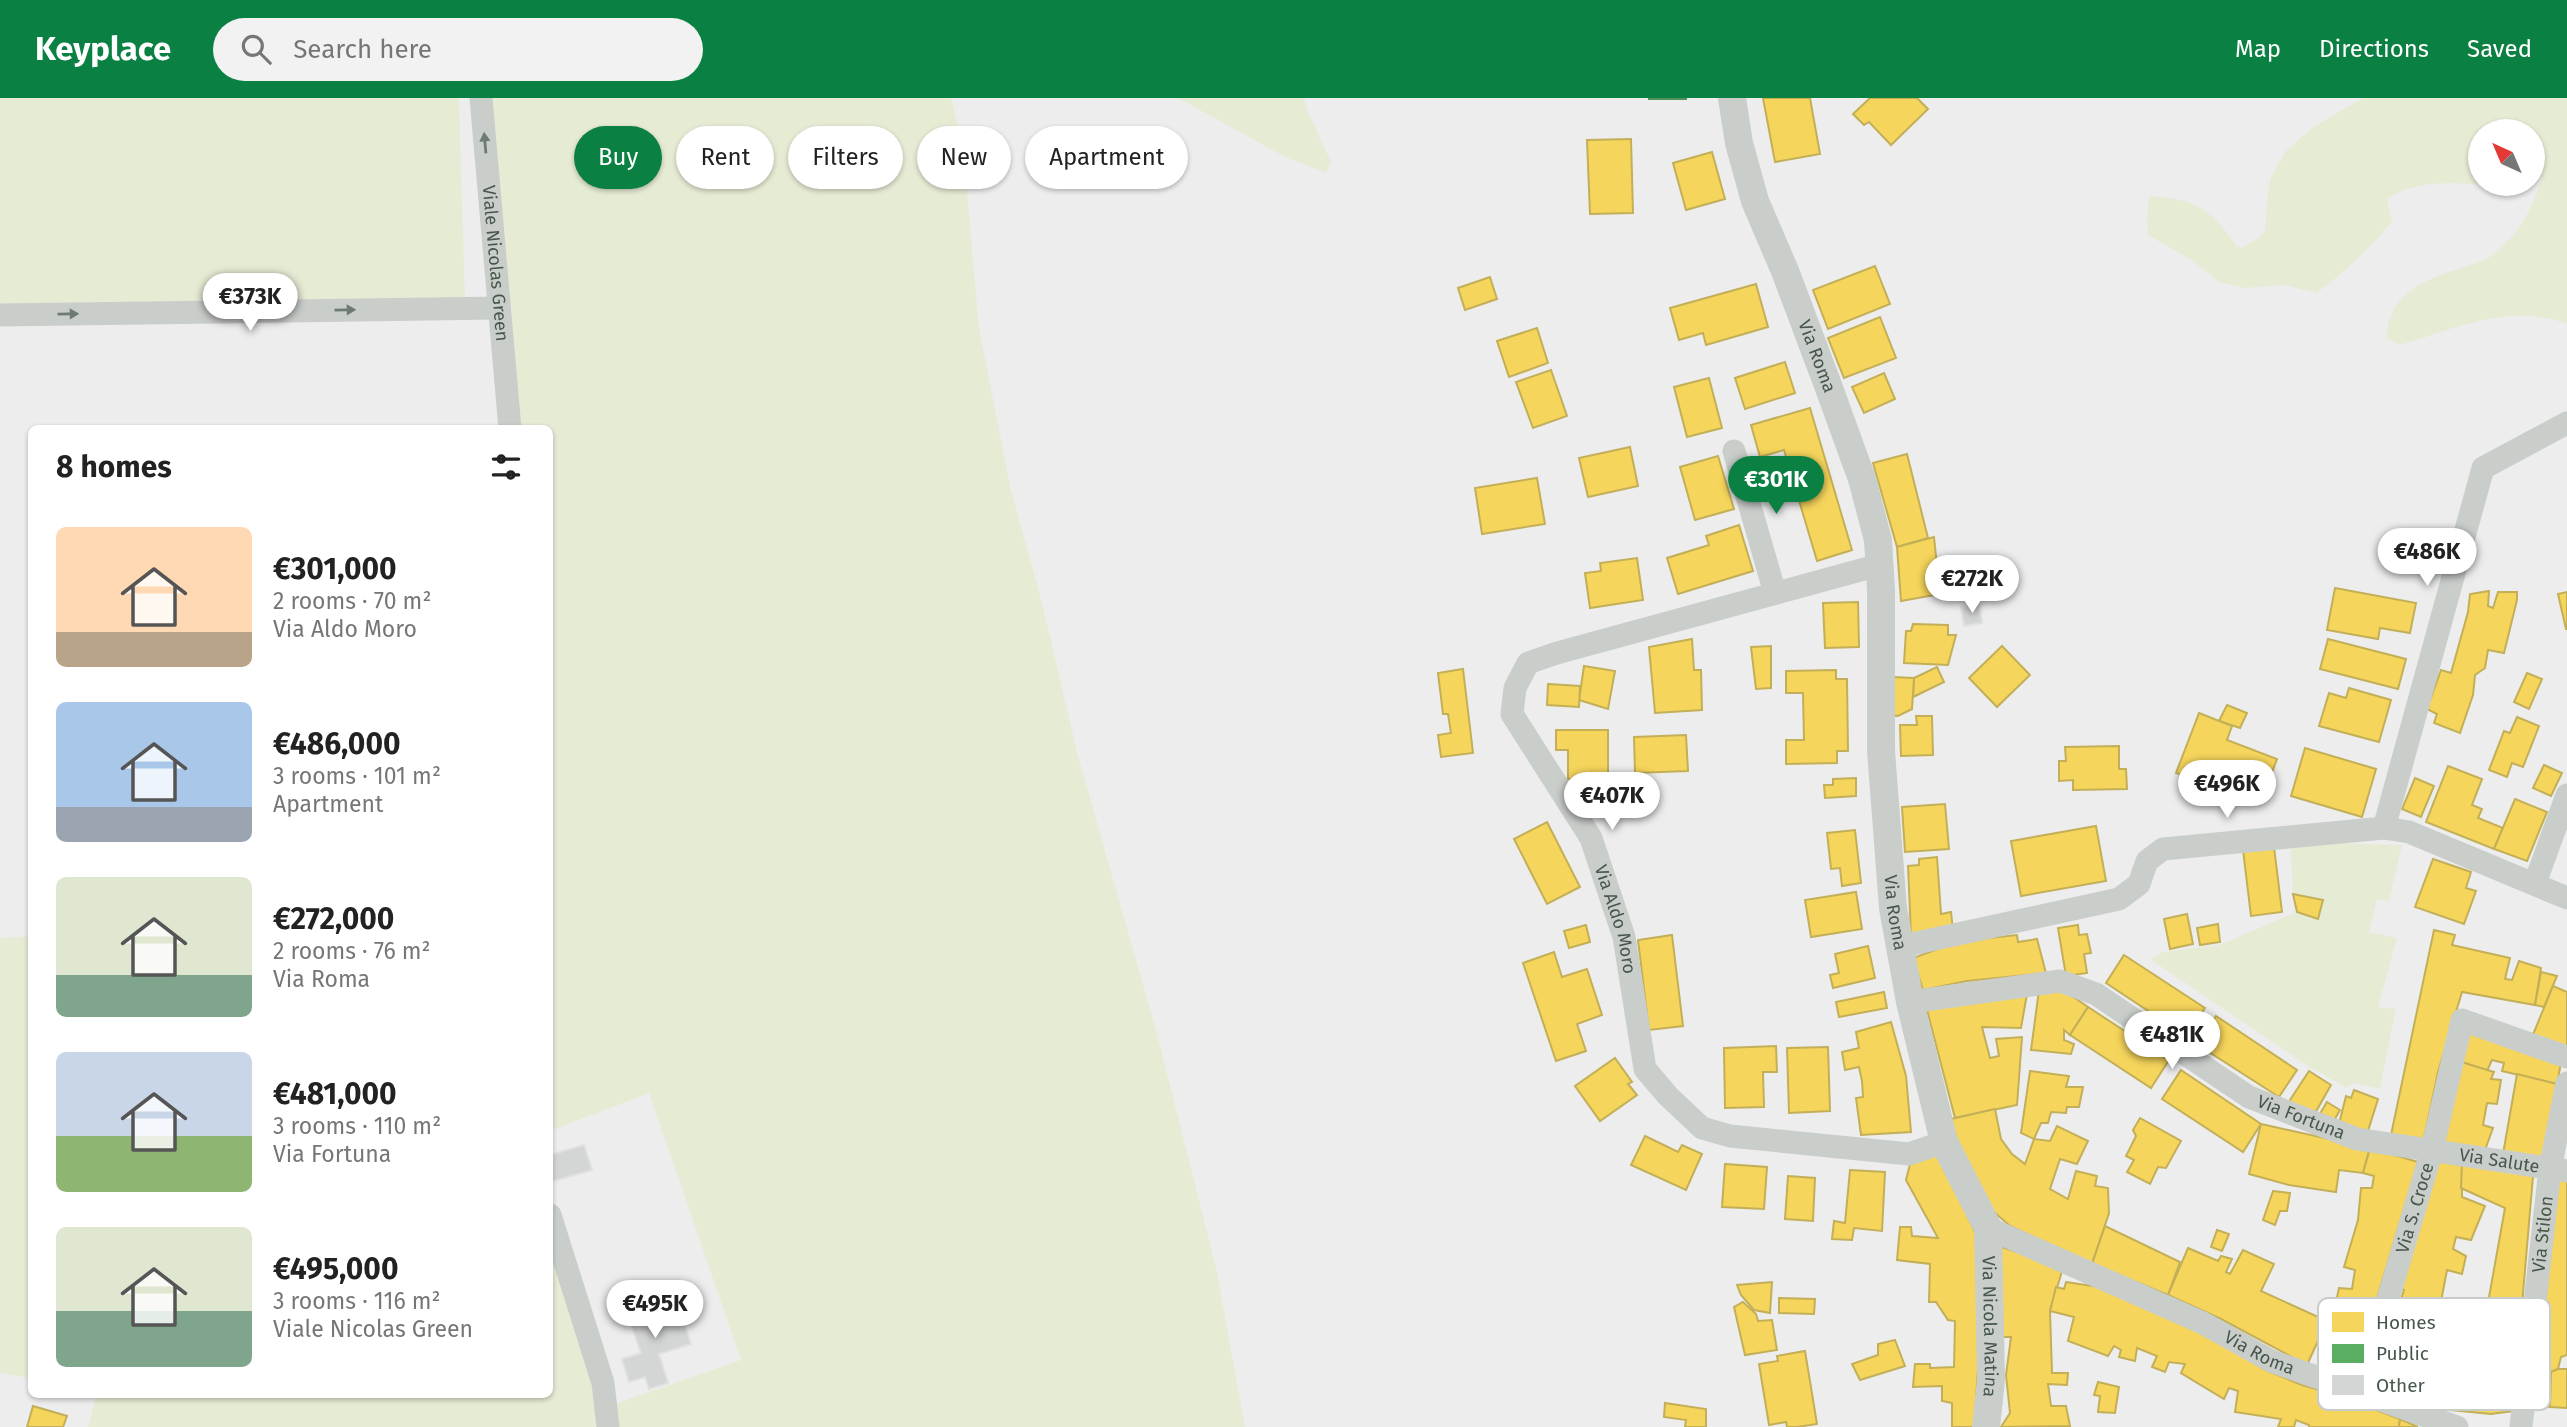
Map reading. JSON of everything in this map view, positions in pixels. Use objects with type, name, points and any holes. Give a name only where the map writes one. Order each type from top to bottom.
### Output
[{"type":"street","name":"Viale Nicolas Green","points":[[481,98],[510,425]]},
{"type":"street","name":"Via Roma","points":[[1732,98],[1739,143],[1755,201],[1786,271],[1862,479],[1878,540],[1882,654],[1881,751],[1886,843],[1898,947],[1944,1142],[1988,1228],[2190,1318],[2271,1361],[2318,1378]]},
{"type":"street","points":[[0,315],[499,308]]},
{"type":"street","points":[[2384,828],[2483,468],[2567,423]]},
{"type":"street","points":[[1734,451],[1775,593]]},
{"type":"street","name":"Via Aldo Moro","points":[[1879,565],[1528,663],[1515,688],[1512,714],[1591,838],[1624,937],[1645,1069],[1668,1096],[1702,1128],[1730,1136],[1909,1154],[1944,1142]]},
{"type":"street","points":[[2535,883],[2567,796]]},
{"type":"street","points":[[1898,947],[2119,899],[2139,884],[2147,861],[2163,849],[2384,828],[2409,832],[2567,898]]},
{"type":"street","name":"Via Fortuna","points":[[1910,1002],[2060,981],[2096,994],[2249,1097],[2357,1139],[2432,1150]]},
{"type":"street","name":"Via S. Croce","points":[[2388,1298],[2432,1150],[2462,1020],[2567,1057]]},
{"type":"street","name":"Via Stilon","points":[[2540,1298],[2567,1083]]},
{"type":"street","name":"Via Salute","points":[[2432,1150],[2558,1170]]},
{"type":"street","points":[[553,1225],[603,1383],[608,1427]]},
{"type":"street","name":"Via Nicola Matina","points":[[1986,1427],[1991,1380],[1988,1228]]},
{"type":"street","name":"Via Roma","points":[[2407,1410],[2457,1427]]},
{"type":"green space","points":[[0,98],[459,98],[465,299],[0,308]]},
{"type":"green space","points":[[481,98],[951,98],[958,126],[917,126],[917,189],[967,189],[979,328],[1011,490],[1043,607],[1078,756],[1156,1030],[1217,1272],[1245,1427],[88,1427],[95,1398],[553,1398],[553,1225],[606,1407],[741,1360],[649,1093],[553,1130],[553,425],[510,425]]},
{"type":"green space","points":[[1178,98],[1304,98],[1331,162],[1326,173],[1285,157]]},
{"type":"green space","points":[[2363,98],[2567,98],[2567,324],[2546,318],[2504,317],[2483,320],[2400,345],[2386,338],[2395,308],[2413,289],[2438,276],[2489,258],[2518,230],[2535,196],[2545,196],[2545,119],[2468,119],[2468,184],[2430,184],[2400,192],[2387,199],[2392,222],[2356,260],[2316,293],[2284,285],[2244,288],[2219,282],[2190,259],[2148,235],[2149,196],[2179,200],[2201,208],[2219,223],[2237,247],[2242,248],[2262,236],[2272,175],[2286,151],[2313,127]]},
{"type":"green space","points":[[2290,842],[2402,845],[2389,901],[2377,900],[2369,932],[2397,938],[2378,1007],[2396,1009],[2380,1089],[2354,1083],[2346,1088],[2305,1064],[2150,959],[2163,952],[2219,945],[2297,912],[2318,919],[2322,900],[2293,894]]},
{"type":"green space","points":[[28,936],[28,1378],[0,1373],[0,938]]},
{"type":"building: Homes","points":[[1763,98],[1810,98],[1820,154],[1775,162]]},
{"type":"building: Homes","points":[[1870,98],[1917,98],[1928,109],[1891,145],[1869,122],[1864,125],[1853,114]]},
{"type":"building: Homes","points":[[1631,139],[1633,213],[1590,214],[1587,140]]},
{"type":"building: Homes","points":[[1712,152],[1725,199],[1686,210],[1673,163]]},
{"type":"building: Homes","points":[[1875,266],[1890,304],[1828,329],[1813,290]]},
{"type":"building: Homes","points":[[1490,277],[1497,299],[1465,310],[1458,288]]},
{"type":"building: Homes","points":[[1756,284],[1768,327],[1706,345],[1703,333],[1679,340],[1670,308]]},
{"type":"building: Homes","points":[[1880,317],[1896,358],[1844,378],[1828,338]]},
{"type":"building: Homes","points":[[1537,328],[1548,363],[1509,377],[1497,341]]},
{"type":"building: Homes","points":[[1785,362],[1795,393],[1745,409],[1735,378]]},
{"type":"building: Homes","points":[[1551,370],[1567,416],[1533,428],[1516,382]]},
{"type":"building: Homes","points":[[1884,373],[1895,399],[1864,413],[1852,387]]},
{"type":"building: Homes","points":[[1709,378],[1722,428],[1687,437],[1674,387]]},
{"type":"building: Homes","points":[[1810,408],[1852,550],[1817,561],[1784,450],[1760,457],[1751,425]]},
{"type":"building: Homes","points":[[1630,447],[1638,486],[1588,497],[1579,458]]},
{"type":"building: Homes","points":[[1907,454],[1928,538],[1897,547],[1873,463]]},
{"type":"building: Homes","points":[[1718,456],[1734,509],[1695,520],[1680,467]]},
{"type":"building: Homes","points":[[1537,478],[1545,524],[1482,534],[1475,488]]},
{"type":"building: Homes","points":[[1739,525],[1753,571],[1678,594],[1667,558],[1709,545],[1706,536]]},
{"type":"building: Homes","points":[[1934,537],[1940,594],[1901,601],[1897,547]]},
{"type":"building: Homes","points":[[1637,558],[1643,600],[1590,608],[1585,573],[1601,571],[1600,563]]},
{"type":"building: Homes","points":[[2335,588],[2416,603],[2410,633],[2380,628],[2378,639],[2327,630]]},
{"type":"building: Homes","points":[[2489,591],[2488,606],[2493,608],[2498,592],[2517,592],[2517,600],[2504,653],[2488,650],[2485,668],[2475,675],[2473,695],[2460,733],[2434,723],[2437,714],[2427,709],[2441,670],[2451,673],[2468,612],[2470,594]]},
{"type":"building: Homes","points":[[2567,592],[2567,629],[2566,629],[2558,594]]},
{"type":"building: Homes","points":[[1858,602],[1859,647],[1825,648],[1823,603]]},
{"type":"building: Homes","points":[[1913,624],[1948,625],[1948,635],[1956,635],[1948,665],[1904,663],[1906,631],[1911,631]]},
{"type":"building: Homes","points":[[1692,639],[1694,670],[1701,670],[1702,710],[1655,713],[1649,647]]},
{"type":"building: Homes","points":[[2328,639],[2406,659],[2398,689],[2320,669]]},
{"type":"building: Homes","points":[[1771,646],[1771,688],[1756,689],[1751,647]]},
{"type":"building: Homes","points":[[2002,646],[2030,675],[1997,707],[1969,678]]},
{"type":"building: Homes","points":[[1584,666],[1615,671],[1608,709],[1579,700]]},
{"type":"building: Homes","points":[[1937,667],[1944,682],[1913,697],[1914,678]]},
{"type":"building: Homes","points":[[1463,669],[1473,753],[1441,757],[1438,735],[1451,733],[1448,714],[1443,714],[1438,673]]},
{"type":"building: Homes","points":[[1836,670],[1836,679],[1847,679],[1848,751],[1837,751],[1837,763],[1786,764],[1786,740],[1804,740],[1803,693],[1786,693],[1786,671]]},
{"type":"building: Homes","points":[[2527,673],[2542,679],[2529,709],[2514,702]]},
{"type":"building: Homes","points":[[1892,677],[1914,678],[1912,709],[1898,716],[1889,715]]},
{"type":"building: Homes","points":[[1548,684],[1580,686],[1579,707],[1547,705]]},
{"type":"building: Homes","points":[[2349,688],[2391,700],[2379,742],[2319,726],[2329,693],[2346,698]]},
{"type":"building: Homes","points":[[2227,705],[2247,713],[2240,728],[2219,721]]},
{"type":"building: Homes","points":[[2199,713],[2232,726],[2227,740],[2277,759],[2260,804],[2176,773]]},
{"type":"building: Homes","points":[[1916,716],[1932,716],[1933,755],[1901,756],[1900,725],[1917,725]]},
{"type":"building: Homes","points":[[2517,717],[2539,726],[2523,767],[2512,763],[2507,777],[2489,770],[2504,731],[2510,733]]},
{"type":"building: Homes","points":[[1556,730],[1608,730],[1608,786],[1583,786],[1583,779],[1568,779],[1568,750],[1556,750]]},
{"type":"building: Homes","points":[[1686,735],[1688,771],[1635,773],[1634,737]]},
{"type":"building: Homes","points":[[2119,746],[2119,769],[2126,769],[2127,789],[2073,790],[2073,780],[2059,781],[2059,761],[2066,761],[2065,747]]},
{"type":"building: Homes","points":[[2305,748],[2376,769],[2362,817],[2291,796]]},
{"type":"building: Homes","points":[[2544,765],[2562,773],[2551,796],[2533,788]]},
{"type":"building: Homes","points":[[2448,766],[2482,779],[2472,805],[2482,809],[2478,818],[2503,828],[2494,849],[2426,822]]},
{"type":"building: Homes","points":[[1856,778],[1856,796],[1825,798],[1824,785],[1833,785],[1833,779]]},
{"type":"building: Homes","points":[[2415,778],[2434,786],[2421,817],[2402,809]]},
{"type":"building: Homes","points":[[2515,799],[2547,812],[2527,861],[2494,849]]},
{"type":"building: Homes","points":[[1945,804],[1949,849],[1905,852],[1902,807]]},
{"type":"building: Homes","points":[[1547,822],[1580,887],[1547,904],[1514,839]]},
{"type":"building: Homes","points":[[2096,826],[2106,881],[2021,896],[2011,841]]},
{"type":"building: Homes","points":[[1855,830],[1861,883],[1842,886],[1840,868],[1831,869],[1827,833]]},
{"type":"building: Homes","points":[[2274,847],[2282,912],[2251,916],[2243,850]]},
{"type":"building: Homes","points":[[1937,857],[1941,914],[1951,912],[1953,930],[1911,935],[1908,866],[1919,865],[1919,859]]},
{"type":"building: Homes","points":[[2433,859],[2471,872],[2466,888],[2476,891],[2464,924],[2415,907]]},
{"type":"building: Homes","points":[[1856,892],[1862,929],[1811,937],[1805,900]]},
{"type":"building: Homes","points":[[2293,894],[2323,900],[2318,919],[2297,912]]},
{"type":"building: Homes","points":[[2187,914],[2193,944],[2170,949],[2164,919]]},
{"type":"building: Homes","points":[[2218,924],[2220,942],[2200,945],[2197,928]]},
{"type":"building: Homes","points":[[1586,925],[1590,942],[1569,948],[1564,931]]},
{"type":"building: Homes","points":[[2078,925],[2079,935],[2087,934],[2091,953],[2084,954],[2087,973],[2066,976],[2058,928]]},
{"type":"building: Homes","points":[[2434,930],[2455,935],[2452,945],[2510,958],[2505,979],[2512,980],[2519,961],[2541,968],[2535,1005],[2462,992],[2438,1072],[2423,1143],[2391,1135]]},
{"type":"building: Homes","points":[[1672,935],[1683,1026],[1649,1030],[1638,940]]},
{"type":"building: Homes","points":[[2017,935],[2018,942],[2037,939],[2046,973],[1967,981],[1923,990],[1913,958],[1960,941]]},
{"type":"building: Homes","points":[[1868,946],[1875,978],[1833,988],[1830,975],[1839,973],[1835,954]]},
{"type":"building: Homes","points":[[1554,952],[1562,977],[1587,969],[1602,1015],[1577,1024],[1586,1051],[1556,1061],[1523,963]]},
{"type":"building: Homes","points":[[2124,955],[2205,1008],[2186,1036],[2106,983]]},
{"type":"building: Homes","points":[[2541,972],[2557,976],[2544,1007],[2535,1005]]},
{"type":"building: Homes","points":[[2553,986],[2567,992],[2567,1050],[2532,1037]]},
{"type":"building: Homes","points":[[2039,990],[2066,992],[2088,1007],[2070,1035],[2064,1030],[2064,1040],[2074,1044],[2071,1054],[2031,1050]]},
{"type":"building: Homes","points":[[1884,992],[1887,1008],[1839,1017],[1836,1002]]},
{"type":"building: Homes","points":[[2027,994],[2021,1028],[1982,1027],[1990,1058],[1999,1056],[1996,1039],[2022,1037],[2017,1105],[1955,1118],[1926,1006]]},
{"type":"building: Homes","points":[[2088,1007],[2169,1060],[2151,1088],[2070,1035]]},
{"type":"building: Homes","points":[[2216,1016],[2297,1070],[2279,1097],[2198,1045]]},
{"type":"building: Homes","points":[[1891,1022],[1906,1076],[1911,1132],[1861,1135],[1856,1098],[1863,1097],[1859,1067],[1845,1070],[1842,1052],[1859,1048],[1856,1032]]},
{"type":"building: Homes","points":[[2471,1031],[2561,1063],[2557,1084],[2502,1071],[2504,1063],[2492,1060],[2487,1071],[2458,1061]]},
{"type":"building: Homes","points":[[1776,1046],[1777,1072],[1763,1072],[1764,1107],[1725,1108],[1724,1048]]},
{"type":"building: Homes","points":[[1828,1047],[1830,1111],[1789,1113],[1787,1048]]},
{"type":"building: Homes","points":[[1615,1058],[1632,1082],[1628,1084],[1637,1095],[1600,1121],[1575,1086]]},
{"type":"building: Homes","points":[[2458,1061],[2494,1072],[2491,1079],[2501,1080],[2497,1104],[2487,1103],[2483,1125],[2493,1128],[2485,1150],[2438,1144]]},
{"type":"building: Homes","points":[[2181,1070],[2261,1124],[2243,1152],[2162,1099]]},
{"type":"building: Homes","points":[[2030,1071],[2069,1076],[2066,1087],[2083,1087],[2079,1107],[2067,1107],[2066,1113],[2051,1112],[2048,1123],[2041,1123],[2034,1139],[2021,1133]]},
{"type":"building: Homes","points":[[2309,1071],[2331,1085],[2314,1115],[2288,1103]]},
{"type":"building: Homes","points":[[2517,1074],[2557,1084],[2542,1161],[2503,1154]]},
{"type":"building: Homes","points":[[2354,1090],[2378,1099],[2367,1134],[2338,1128],[2346,1096],[2351,1098]]},
{"type":"building: Homes","points":[[2327,1102],[2340,1110],[2332,1124],[2318,1117]]},
{"type":"building: Homes","points":[[1995,1109],[2001,1139],[2012,1154],[2025,1164],[2034,1139],[2050,1141],[2057,1126],[2088,1141],[2077,1164],[2060,1159],[2050,1189],[2068,1199],[2076,1171],[2097,1176],[2095,1186],[2108,1188],[2109,1213],[2092,1264],[2010,1226],[1994,1212],[1965,1168],[1951,1119]]},
{"type":"building: Homes","points":[[2140,1118],[2181,1141],[2166,1168],[2158,1167],[2150,1184],[2127,1172],[2134,1160],[2126,1156],[2136,1136],[2133,1130]]},
{"type":"building: Homes","points":[[2261,1124],[2370,1148],[2363,1173],[2339,1170],[2336,1192],[2289,1185],[2249,1174]]},
{"type":"building: Homes","points":[[1645,1136],[1678,1152],[1682,1145],[1702,1154],[1686,1190],[1631,1165]]},
{"type":"building: Homes","points":[[2370,1148],[2418,1162],[2377,1298],[2337,1298],[2339,1288],[2352,1289],[2355,1270],[2344,1267],[2358,1220],[2361,1188],[2372,1188],[2374,1176],[2363,1173]]},
{"type":"building: Homes","points":[[1939,1154],[1980,1243],[1978,1369],[1974,1427],[1952,1427],[1952,1403],[1942,1401],[1942,1386],[1913,1387],[1915,1364],[1930,1364],[1930,1368],[1954,1367],[1955,1321],[1948,1320],[1936,1302],[1929,1302],[1930,1264],[1897,1260],[1900,1227],[1911,1227],[1912,1236],[1938,1238],[1906,1180],[1910,1164]]},
{"type":"building: Homes","points":[[2433,1159],[2462,1162],[2462,1197],[2485,1206],[2471,1240],[2456,1237],[2453,1249],[2466,1256],[2462,1274],[2447,1270],[2442,1298],[2402,1298],[2404,1290],[2397,1286]]},
{"type":"building: Homes","points":[[2462,1162],[2533,1176],[2523,1298],[2489,1298],[2505,1208],[2461,1188]]},
{"type":"building: Homes","points":[[1725,1164],[1767,1167],[1764,1209],[1722,1207]]},
{"type":"building: Homes","points":[[1850,1170],[1885,1172],[1882,1231],[1854,1228],[1852,1240],[1832,1239],[1834,1221],[1845,1223]]},
{"type":"building: Homes","points":[[1788,1176],[1815,1178],[1813,1221],[1785,1219]]},
{"type":"building: Homes","points":[[2555,1179],[2567,1180],[2567,1355],[2561,1357],[2558,1369],[2551,1372],[2550,1407],[2550,1298],[2542,1298]]},
{"type":"building: Homes","points":[[2273,1191],[2290,1193],[2287,1211],[2280,1211],[2275,1225],[2263,1220]]},
{"type":"building: Homes","points":[[2105,1226],[2180,1262],[2168,1295],[2092,1264]]},
{"type":"building: Homes","points":[[2217,1230],[2229,1234],[2222,1251],[2211,1247]]},
{"type":"building: Homes","points":[[1996,1245],[2063,1268],[2050,1311],[2052,1373],[2068,1373],[2067,1385],[2048,1384],[2051,1406],[2066,1406],[2070,1426],[2001,1427],[2010,1413],[2006,1375],[2011,1337],[2001,1337]]},
{"type":"building: Homes","points":[[2188,1248],[2218,1261],[2221,1256],[2232,1259],[2226,1272],[2230,1274],[2243,1250],[2274,1264],[2261,1291],[2318,1317],[2318,1341],[2307,1365],[2221,1319],[2168,1295]]},
{"type":"building: Homes","points":[[1772,1282],[1770,1313],[1754,1310],[1741,1295],[1737,1285]]},
{"type":"building: Homes","points":[[2066,1282],[2099,1287],[2197,1330],[2266,1370],[2318,1390],[2318,1410],[2376,1410],[2400,1419],[2399,1427],[2309,1427],[2296,1420],[2294,1427],[2278,1427],[2281,1419],[2235,1412],[2238,1391],[2229,1388],[2224,1399],[2181,1373],[2185,1364],[2169,1362],[2165,1372],[2152,1367],[2157,1356],[2137,1348],[2135,1361],[2119,1357],[2121,1350],[2114,1346],[2108,1356],[2068,1341],[2074,1317],[2050,1311],[2056,1287],[2064,1289]]},
{"type":"building: Homes","points":[[1779,1298],[1815,1299],[1814,1314],[1779,1313]]},
{"type":"building: Homes","points":[[1743,1302],[1756,1314],[1758,1321],[1772,1320],[1777,1350],[1745,1355],[1734,1307]]},
{"type":"building: Homes","points":[[1895,1340],[1905,1366],[1860,1380],[1852,1364],[1878,1355],[1878,1344]]},
{"type":"building: Homes","points":[[1805,1351],[1817,1424],[1787,1427],[1786,1422],[1769,1425],[1759,1364],[1778,1361],[1777,1356]]},
{"type":"building: Homes","points":[[2567,1369],[2567,1408],[2550,1407],[2551,1372]]},
{"type":"building: Homes","points":[[2098,1382],[2119,1387],[2115,1413],[2098,1412],[2100,1396],[2094,1395]]},
{"type":"building: Homes","points":[[1665,1403],[1706,1409],[1706,1427],[1685,1427],[1686,1420],[1664,1417]]},
{"type":"building: Homes","points":[[33,1406],[67,1416],[63,1427],[27,1427]]},
{"type":"building: Homes","points":[[2451,1410],[2513,1410],[2491,1414]]},
{"type":"building: Homes","points":[[2400,1419],[2418,1427],[2399,1427]]},
{"type":"building: Public","points":[[1686,98],[1686,99],[1649,99]]},
{"type":"building: Other","points":[[1979,604],[1982,623],[1964,626],[1961,607]]},
{"type":"building: Other","points":[[584,1145],[592,1170],[553,1181],[553,1154]]},
{"type":"building: Other","points":[[676,1297],[691,1344],[659,1354],[668,1383],[649,1389],[645,1377],[629,1382],[622,1359],[641,1353],[627,1313]]}]
